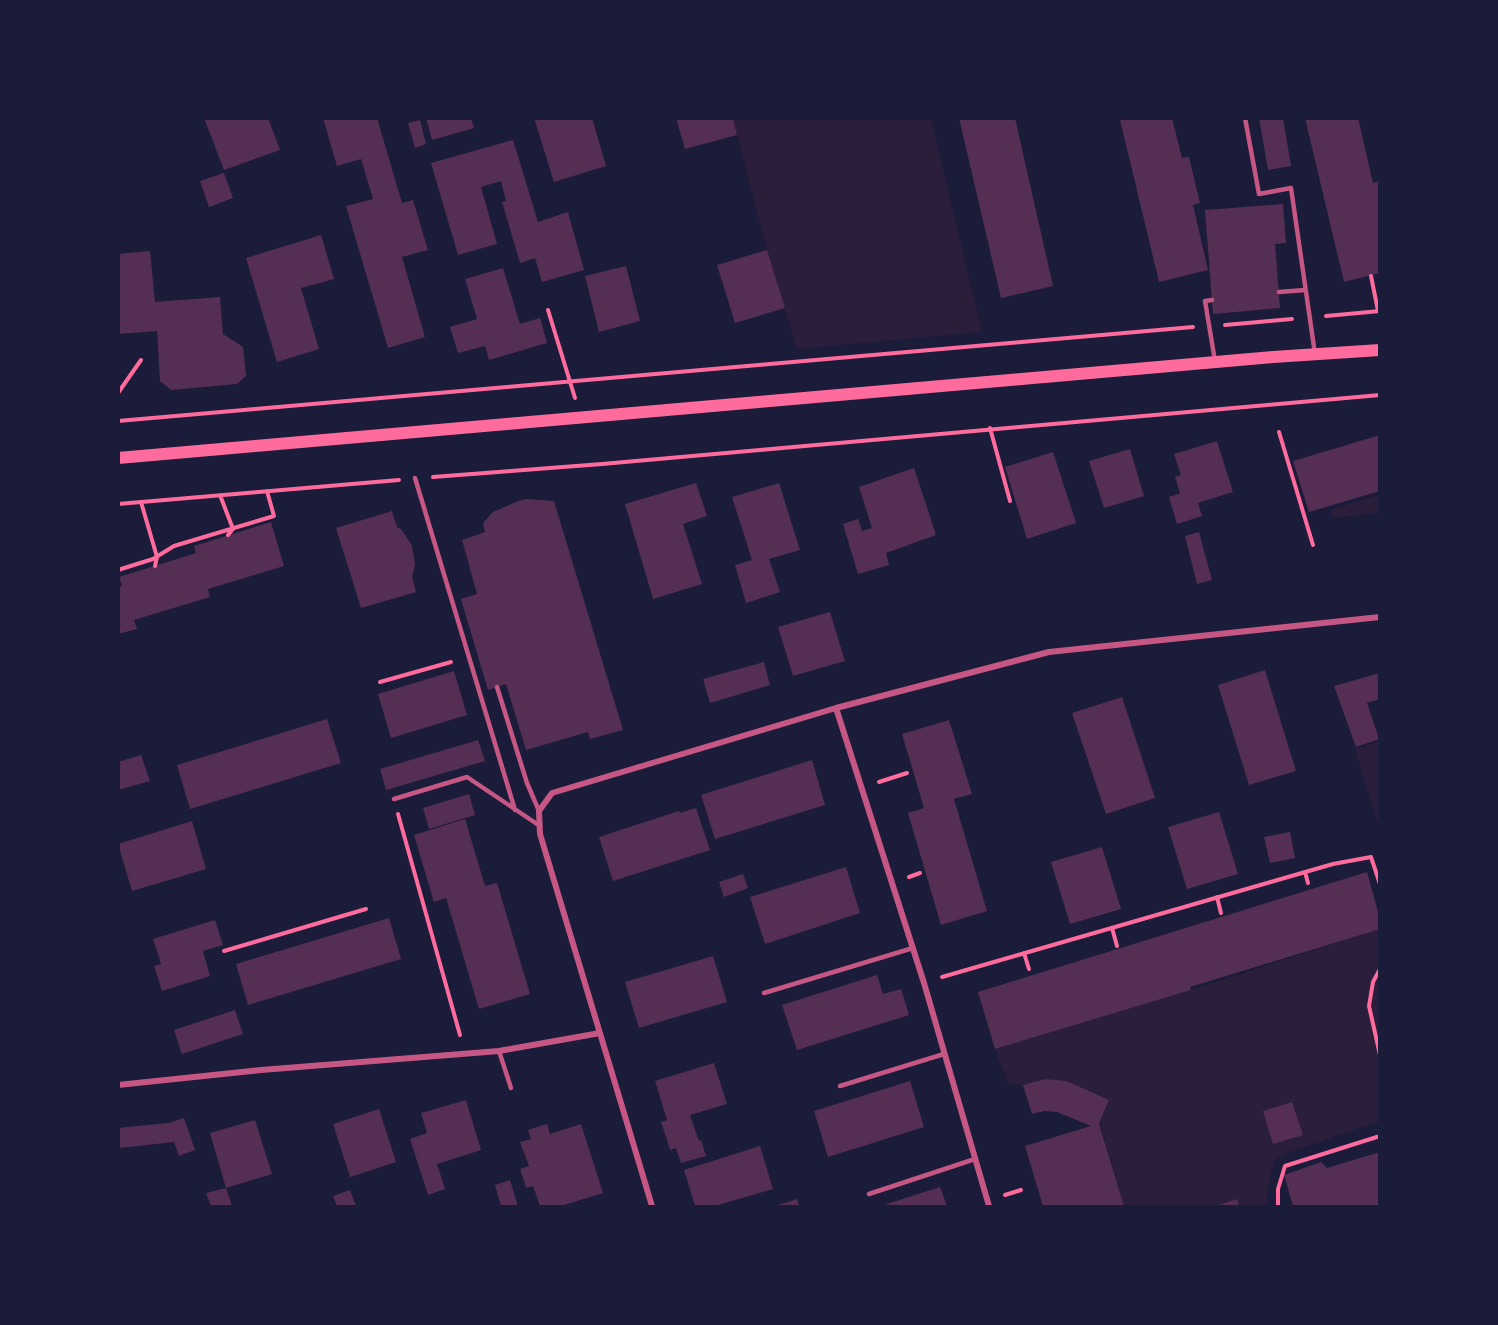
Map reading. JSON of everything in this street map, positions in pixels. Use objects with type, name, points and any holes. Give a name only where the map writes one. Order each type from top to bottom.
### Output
[{"type":"main road","points":[[118,458],[1215,362],[1380,350]]},
{"type":"street","points":[[652,1206],[540,826],[538,811],[552,793],[836,708],[1049,652],[1380,617]]},
{"type":"street","points":[[836,708],[924,983],[989,1206]]},
{"type":"street","points":[[118,1085],[261,1070],[499,1051],[600,1034]]},
{"type":"lane","points":[[1245,118],[1259,194],[1291,188],[1315,354]]},
{"type":"lane","points":[[1279,292],[1305,290]]},
{"type":"lane","points":[[1212,300],[1206,301],[1215,362]]},
{"type":"lane","points":[[415,478],[516,810]]},
{"type":"lane","points":[[497,687],[538,811]]},
{"type":"lane","points":[[394,799],[467,777],[540,826]]},
{"type":"lane","points":[[764,993],[913,948]]},
{"type":"lane","points":[[499,1051],[511,1088]]},
{"type":"lane","points":[[840,1086],[944,1054]]},
{"type":"lane","points":[[869,1194],[975,1159]]},
{"type":"path","points":[[118,421],[1379,311],[1371,276]]},
{"type":"path","points":[[548,310],[580,417]]},
{"type":"path","points":[[118,393],[141,360]]},
{"type":"path","points":[[118,504],[1380,395]]},
{"type":"path","points":[[990,429],[1010,501]]},
{"type":"path","points":[[1279,432],[1313,544]]},
{"type":"path","points":[[118,570],[157,557],[174,546],[274,516],[267,491]]},
{"type":"path","points":[[220,495],[232,529],[228,536]]},
{"type":"path","points":[[141,502],[157,557],[155,566]]},
{"type":"path","points":[[380,682],[471,657]]},
{"type":"path","points":[[861,787],[907,773]]},
{"type":"path","points":[[394,799],[464,1052]]},
{"type":"path","points":[[924,983],[1333,864],[1371,857],[1380,884]]},
{"type":"path","points":[[1305,872],[1308,883]]},
{"type":"path","points":[[1217,897],[1221,913]]},
{"type":"path","points":[[224,951],[366,909]]},
{"type":"path","points":[[1112,928],[1117,946]]},
{"type":"path","points":[[1024,953],[1029,969]]},
{"type":"path","points":[[1380,969],[1373,982],[1369,1006],[1380,1055]]},
{"type":"path","points":[[1278,1206],[1278,1189],[1285,1166],[1380,1136]]},
{"type":"shaded area","points":[[733,119],[931,119],[982,332],[797,349],[767,250]]},
{"type":"shaded area","points":[[1379,495],[1379,513],[1332,518],[1330,510]]},
{"type":"shaded area","points":[[1379,741],[1380,818],[1376,819],[1355,749]]},
{"type":"shaded area","points":[[1379,929],[1379,1126],[1378,1122],[1353,1130],[1274,1160],[1267,1192],[1267,1206],[1239,1206],[1237,1199],[1214,1206],[1124,1206],[1100,1124],[1109,1100],[1067,1081],[1045,1079],[1023,1085],[1008,1083],[995,1049],[1191,990]]},
{"type":"building","points":[[204,118],[268,118],[280,150],[224,170]]},
{"type":"building","points":[[323,118],[377,118],[402,203],[413,200],[428,250],[402,257],[425,337],[388,348],[346,206],[373,199],[361,159],[337,166]]},
{"type":"building","points":[[426,118],[471,118],[474,128],[432,140]]},
{"type":"building","points":[[534,118],[592,118],[606,166],[554,182]]},
{"type":"building","points":[[676,118],[733,118],[737,135],[685,149]]},
{"type":"building","points":[[959,118],[1015,118],[1053,286],[1001,298]]},
{"type":"building","points":[[1172,118],[1182,158],[1189,157],[1200,203],[1193,205],[1208,270],[1159,282],[1120,120]]},
{"type":"building","points":[[1259,118],[1283,118],[1291,166],[1268,170]]},
{"type":"building","points":[[1305,118],[1358,118],[1373,183],[1380,181],[1380,273],[1344,282]]},
{"type":"building","points":[[420,120],[426,144],[415,148],[408,123]]},
{"type":"building","points":[[513,140],[538,222],[568,212],[584,270],[542,282],[535,258],[520,263],[502,202],[506,201],[501,181],[481,187],[497,244],[458,255],[431,163]]},
{"type":"building","points":[[224,173],[233,198],[209,207],[200,181]]},
{"type":"building","points":[[1283,204],[1286,243],[1275,244],[1280,308],[1213,314],[1205,210]]},
{"type":"building","points":[[321,235],[334,279],[301,288],[319,349],[277,362],[246,258]]},
{"type":"building","points":[[767,250],[785,308],[735,323],[717,265]]},
{"type":"building","points":[[150,251],[155,302],[220,297],[223,334],[243,347],[246,376],[237,384],[171,390],[160,381],[157,331],[118,334],[118,254]]},
{"type":"building","points":[[626,266],[640,321],[599,332],[585,276]]},
{"type":"building","points":[[503,268],[520,324],[540,318],[547,343],[489,360],[485,346],[458,353],[450,327],[477,319],[465,279]]},
{"type":"building","points":[[1380,435],[1380,491],[1309,512],[1293,461]]},
{"type":"building","points":[[1217,441],[1233,492],[1198,503],[1202,516],[1177,524],[1169,497],[1180,493],[1175,477],[1181,475],[1174,454]]},
{"type":"building","points":[[1130,449],[1144,496],[1104,508],[1089,461]]},
{"type":"building","points":[[1053,452],[1076,523],[1027,539],[1005,467]]},
{"type":"building","points":[[914,468],[936,535],[886,553],[889,565],[858,574],[843,524],[858,519],[862,531],[872,528],[859,487]]},
{"type":"building","points":[[696,483],[707,516],[683,524],[702,584],[653,599],[625,504]]},
{"type":"building","points":[[779,483],[800,550],[769,559],[780,592],[746,603],[735,565],[752,560],[732,497]]},
{"type":"building","points":[[527,499],[554,501],[623,730],[590,739],[588,732],[526,750],[506,684],[488,690],[461,599],[477,594],[462,540],[485,532],[483,523],[493,512]]},
{"type":"building","points":[[392,511],[397,527],[402,530],[412,546],[415,565],[412,577],[416,592],[361,608],[336,528]]},
{"type":"building","points":[[271,522],[284,566],[208,589],[210,597],[134,620],[137,629],[118,634],[118,587],[122,586],[119,577],[196,553],[194,546]]},
{"type":"building","points":[[1199,532],[1212,580],[1197,584],[1185,536]]},
{"type":"building","points":[[830,612],[845,661],[793,676],[778,627]]},
{"type":"building","points":[[764,662],[770,685],[710,703],[703,679]]},
{"type":"building","points":[[1265,670],[1296,771],[1249,785],[1218,685]]},
{"type":"building","points":[[454,671],[467,715],[391,738],[378,694]]},
{"type":"building","points":[[1380,673],[1380,699],[1367,703],[1379,739],[1356,747],[1334,686]]},
{"type":"building","points":[[1122,697],[1155,798],[1106,814],[1072,713]]},
{"type":"building","points":[[327,719],[341,763],[190,809],[177,765]]},
{"type":"building","points":[[949,720],[972,794],[954,799],[987,911],[941,925],[908,813],[924,808],[902,734]]},
{"type":"building","points":[[478,740],[485,761],[386,790],[380,769]]},
{"type":"building","points":[[141,755],[150,781],[118,790],[118,762]]},
{"type":"building","points":[[812,760],[825,805],[715,839],[701,795]]},
{"type":"building","points":[[469,794],[475,815],[429,829],[423,808]]},
{"type":"building","points":[[696,808],[710,850],[613,881],[599,837],[679,811],[680,813]]},
{"type":"building","points":[[1219,812],[1238,874],[1187,889],[1168,827]]},
{"type":"building","points":[[465,819],[485,886],[497,883],[530,994],[479,1009],[446,898],[434,902],[414,835]]},
{"type":"building","points":[[192,821],[206,869],[132,891],[118,844]]},
{"type":"building","points":[[1290,832],[1295,858],[1270,863],[1264,837]]},
{"type":"building","points":[[1102,847],[1121,909],[1070,924],[1051,862]]},
{"type":"building","points":[[846,867],[860,913],[765,944],[750,897]]},
{"type":"building","points":[[1367,872],[1380,919],[1380,929],[1190,987],[1191,990],[995,1049],[978,992]]},
{"type":"building","points":[[743,874],[748,888],[724,897],[719,882]]},
{"type":"building","points":[[389,918],[401,959],[248,1005],[236,964]]},
{"type":"building","points":[[215,920],[223,945],[203,951],[210,976],[162,991],[154,966],[161,964],[153,939]]},
{"type":"building","points":[[713,956],[727,1002],[639,1028],[625,982]]},
{"type":"building","points":[[877,975],[883,994],[901,989],[909,1015],[797,1050],[782,1005]]},
{"type":"building","points":[[235,1010],[243,1034],[182,1054],[174,1030]]},
{"type":"building","points":[[714,1063],[727,1104],[690,1115],[706,1156],[681,1163],[676,1148],[670,1150],[661,1122],[667,1120],[655,1081]]},
{"type":"building","points":[[1045,1079],[1067,1081],[1109,1100],[1099,1124],[1124,1206],[1043,1206],[1025,1146],[1091,1126],[1057,1112],[1044,1111],[1032,1114],[1023,1085]]},
{"type":"building","points":[[910,1081],[924,1127],[828,1157],[814,1111]]},
{"type":"building","points":[[466,1100],[481,1150],[437,1164],[445,1189],[428,1195],[410,1139],[427,1133],[421,1113]]},
{"type":"building","points":[[1292,1102],[1303,1135],[1273,1144],[1263,1111]]},
{"type":"building","points":[[379,1109],[396,1162],[350,1177],[333,1124]]},
{"type":"building","points":[[184,1118],[195,1150],[179,1156],[174,1142],[119,1148],[118,1128],[168,1123]]},
{"type":"building","points":[[255,1120],[272,1174],[226,1188],[210,1133]]},
{"type":"building","points":[[547,1124],[550,1134],[581,1124],[603,1193],[561,1206],[540,1206],[533,1186],[526,1188],[520,1169],[529,1166],[520,1142],[531,1139],[528,1130]]},
{"type":"building","points":[[760,1146],[773,1189],[715,1206],[695,1206],[684,1170]]},
{"type":"building","points":[[1380,1152],[1380,1206],[1293,1206],[1284,1175],[1321,1162],[1327,1168]]},
{"type":"building","points":[[510,1180],[518,1206],[501,1206],[495,1185]]},
{"type":"building","points":[[940,1187],[947,1206],[882,1206],[893,1202]]},
{"type":"building","points":[[226,1188],[232,1206],[211,1206],[206,1193]]},
{"type":"building","points":[[350,1190],[356,1206],[337,1206],[333,1196]]},
{"type":"building","points":[[797,1199],[799,1206],[775,1206]]},
{"type":"building","points":[[1237,1199],[1239,1206],[1215,1206]]}]
